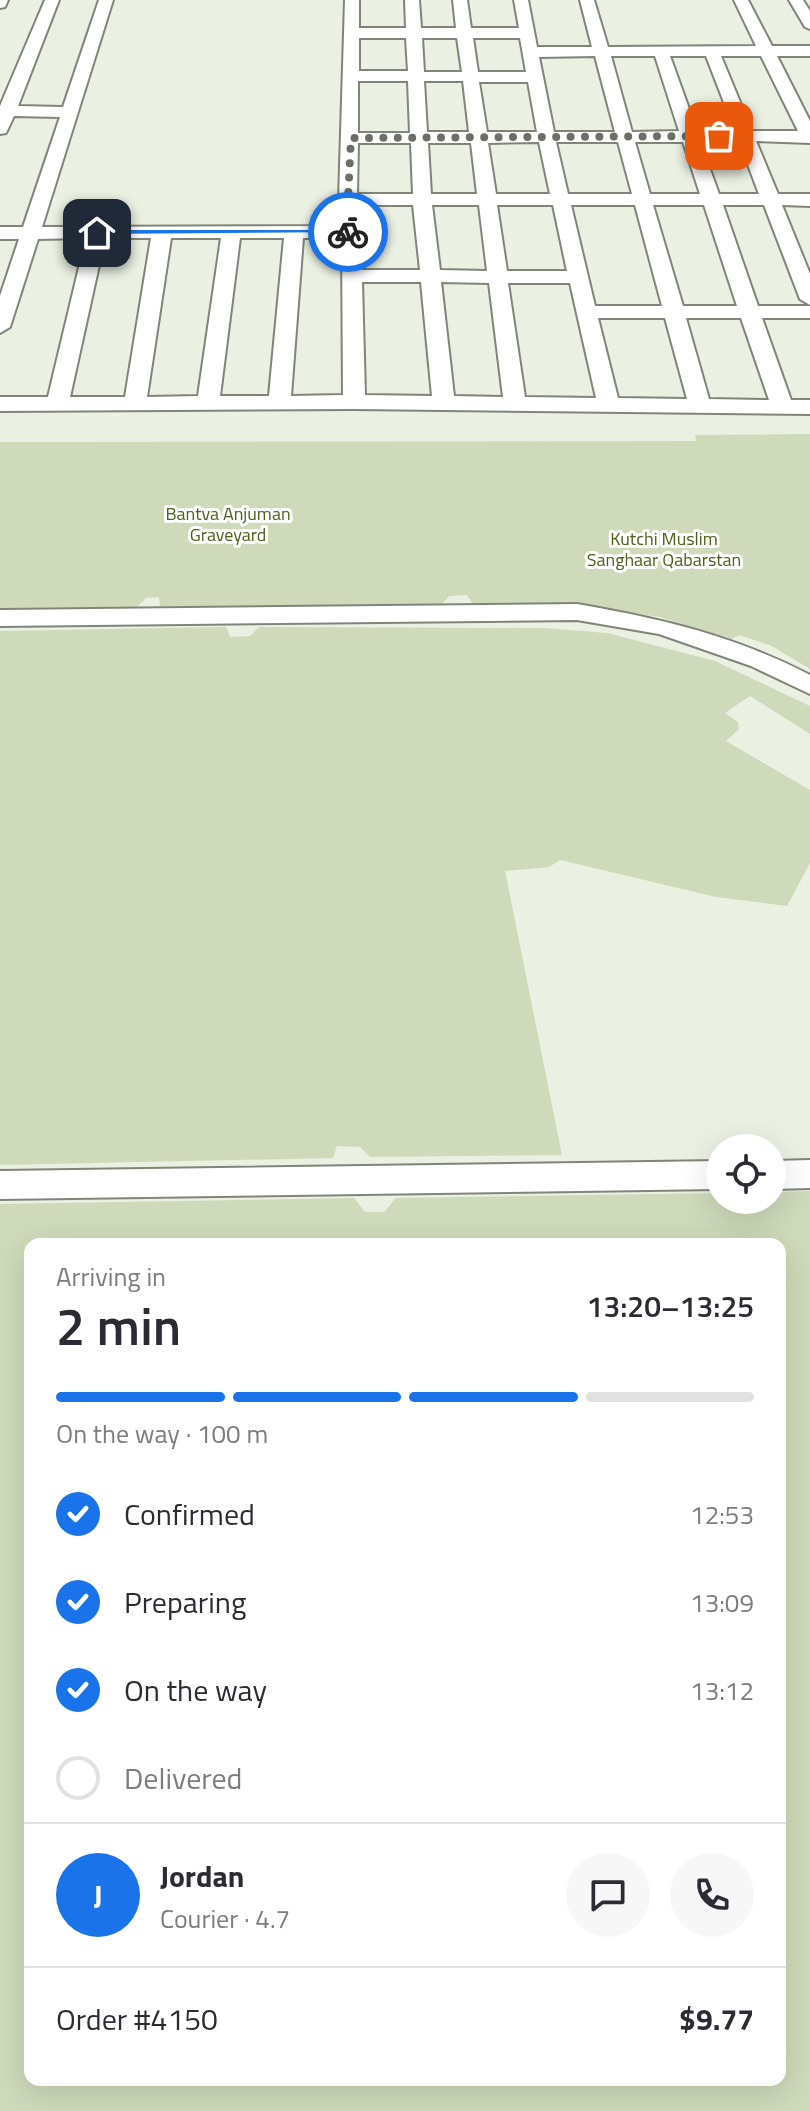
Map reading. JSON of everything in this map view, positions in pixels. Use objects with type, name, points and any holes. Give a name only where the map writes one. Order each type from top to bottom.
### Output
[{"type":"street","points":[[0,129],[4,111],[52,0]]},
{"type":"street","points":[[0,327],[106,0]]},
{"type":"street","points":[[352,0],[348,199],[354,402]]},
{"type":"street","points":[[412,0],[422,199],[444,403]]},
{"type":"street","points":[[460,0],[515,404]]},
{"type":"street","points":[[521,0],[546,137],[608,404]]},
{"type":"street","points":[[587,0],[700,405]]},
{"type":"street","points":[[351,138],[810,137],[741,0]]},
{"type":"street","points":[[796,0],[810,24]]},
{"type":"street","points":[[353,33],[464,33],[603,52],[810,51]]},
{"type":"street","points":[[661,52],[677,81],[691,136],[782,407]]},
{"type":"street","points":[[712,52],[717,81],[746,136],[810,299]]},
{"type":"street","points":[[352,76],[535,77]]},
{"type":"street","points":[[4,111],[70,112]]},
{"type":"street","points":[[348,199],[810,200]]},
{"type":"street","points":[[135,403],[162,232]]},
{"type":"street","points":[[208,403],[231,232]]},
{"type":"street","points":[[279,402],[294,232]]},
{"type":"street","points":[[0,233],[351,232]]},
{"type":"street","points":[[57,404],[97,233]]},
{"type":"street","points":[[351,276],[579,277]]},
{"type":"street","points":[[587,312],[810,312]]},
{"type":"street","points":[[0,404],[354,402],[810,407]]},
{"type":"street","points":[[0,618],[577,612],[664,627],[760,660],[810,686]]},
{"type":"street","points":[[786,1175],[810,1174]]},
{"type":"street","points":[[0,1185],[706,1175]]},
{"type":"green space","points":[[810,434],[810,669],[772,646],[739,635],[732,639],[660,617],[569,604],[473,604],[467,595],[449,596],[441,605],[160,606],[159,597],[146,598],[137,607],[0,608],[0,442],[696,441],[695,435]]},
{"type":"green space","points":[[226,627],[230,637],[250,636],[259,627],[544,628],[607,633],[715,661],[810,706],[810,734],[750,696],[725,713],[738,722],[739,729],[726,741],[810,790],[810,863],[787,906],[716,897],[560,860],[549,867],[505,871],[562,1155],[370,1157],[360,1147],[337,1146],[333,1158],[0,1165],[0,631]]},
{"type":"green space","points":[[810,1191],[810,2111],[0,2111],[0,1204],[354,1198],[365,1212],[384,1212],[396,1198],[706,1193],[706,1214],[786,1214],[786,1192]]},
{"type":"way so far","points":[[348,232],[351,232],[348,199],[351,138],[719,136]]},
{"type":"route","points":[[97,233],[348,232]]},
{"type":"park label","name":"Bantva Anjuman Graveyard","points":[[228,523]]},
{"type":"park label","name":"Kutchi Muslim Sanghaar Qabarstan","points":[[664,548]]}]
